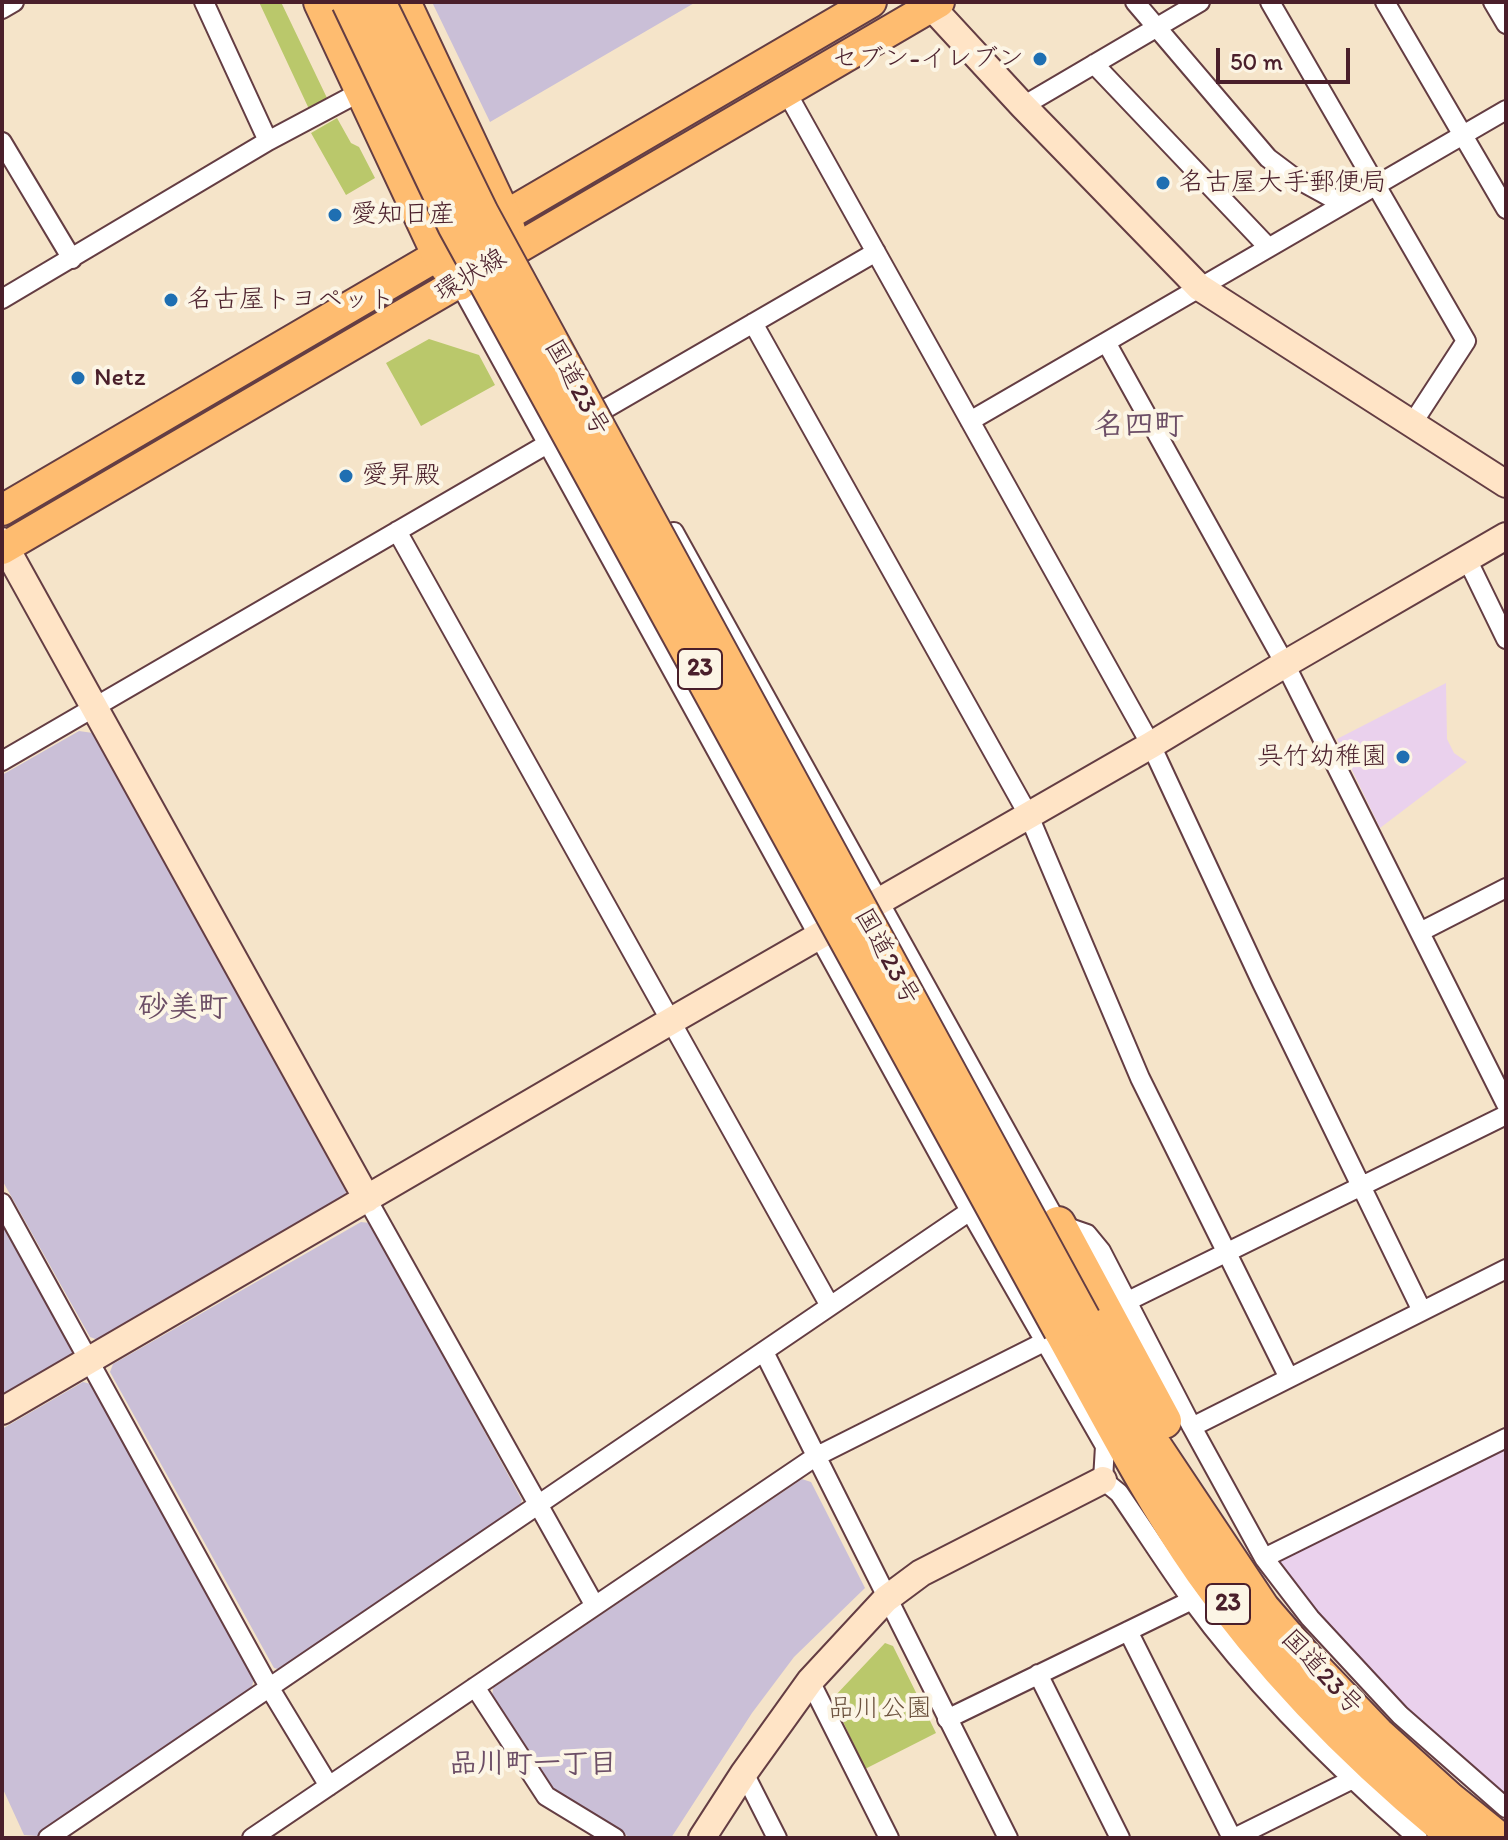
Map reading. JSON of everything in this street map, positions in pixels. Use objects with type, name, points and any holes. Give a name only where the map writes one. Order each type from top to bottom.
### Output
[{"type":"highway","points":[[321,2],[440,256],[459,283]]},
{"type":"highway","name":"国道23号","points":[[349,2],[455,225],[1123,1439],[1202,1570],[1257,1622],[1313,1667],[1362,1755],[1457,1838]]},
{"type":"highway","name":"国道23号","points":[[378,2],[481,213],[1123,1439]]},
{"type":"highway","points":[[403,2],[503,215],[514,249]]},
{"type":"highway","points":[[1058,1224],[1132,1358],[1257,1622]]},
{"type":"highway","name":"国道23号","points":[[1362,1755],[1450,1800],[1497,1838]]},
{"type":"main road","name":"環状線","points":[[2,510],[871,2]]},
{"type":"main road","name":"環状線","points":[[3,546],[787,93],[933,4]]},
{"type":"street","points":[[2,9],[14,2]]},
{"type":"street","points":[[204,2],[268,141]]},
{"type":"street","points":[[2,299],[268,141],[362,91],[336,71],[303,2]]},
{"type":"street","points":[[412,2],[426,51]]},
{"type":"street","points":[[1135,2],[1268,158],[1292,176],[1343,204]]},
{"type":"street","points":[[1023,106],[1200,2]]},
{"type":"street","points":[[1270,2],[1466,341],[1412,424]]},
{"type":"street","points":[[1385,2],[1506,209]]},
{"type":"street","points":[[1493,2],[1506,24]]},
{"type":"street","points":[[933,4],[1023,106],[1199,287],[1506,484]]},
{"type":"street","points":[[1094,64],[1268,247]]},
{"type":"street","points":[[787,93],[1151,745],[1422,1311]]},
{"type":"street","points":[[970,421],[1506,110]]},
{"type":"street","points":[[2,142],[72,259]]},
{"type":"street","points":[[514,249],[1058,1224],[1087,1234],[1101,1251],[1264,1558],[1310,1618],[1400,1715],[1506,1808]]},
{"type":"street","points":[[605,409],[876,252]]},
{"type":"street","points":[[459,283],[1044,1342],[1123,1439],[1103,1480],[921,1573],[886,1599],[810,1681],[702,1838]]},
{"type":"street","points":[[753,323],[1029,816],[1140,1078],[1289,1378]]},
{"type":"street","points":[[1106,342],[1285,664],[1506,1104]]},
{"type":"street","points":[[2,761],[549,443]]},
{"type":"street","points":[[397,531],[830,1306]]},
{"type":"street","points":[[2,1411],[1506,536]]},
{"type":"street","points":[[3,546],[595,1606]]},
{"type":"street","points":[[1467,559],[1506,639]]},
{"type":"street","points":[[1480,586],[1506,603]]},
{"type":"street","points":[[1420,932],[1504,893]]},
{"type":"street","points":[[1128,1301],[1506,1115]]},
{"type":"street","points":[[2,1203],[269,1687],[329,1786]]},
{"type":"street","points":[[48,1838],[970,1211]]},
{"type":"street","points":[[1192,1427],[1506,1269]]},
{"type":"street","points":[[252,1838],[815,1457],[1044,1342]]},
{"type":"street","points":[[764,1352],[1008,1838]]},
{"type":"street","points":[[1264,1558],[1506,1438]]},
{"type":"street","points":[[1103,1480],[1119,1493],[1192,1600],[1289,1717],[1362,1755],[1418,1838]]},
{"type":"street","points":[[947,1719],[1192,1600]]},
{"type":"street","points":[[1128,1631],[1233,1838],[1362,1755]]},
{"type":"street","points":[[1038,1674],[1120,1838]]},
{"type":"street","points":[[810,1681],[889,1838]]},
{"type":"street","points":[[475,1687],[546,1796],[615,1838]]},
{"type":"street","points":[[744,1773],[777,1838]]},
{"type":"street","points":[[74,1821],[84,1838]]},
{"type":"shaded area","points":[[432,2],[696,2],[490,122]]},
{"type":"shaded area","name":"呉竹幼稚園","points":[[1446,683],[1447,739],[1454,753],[1467,762],[1380,828],[1337,739]]},
{"type":"shaded area","points":[[79,731],[93,733],[346,1192],[343,1202],[101,1341],[90,1337],[2,1180],[2,775]]},
{"type":"shaded area","points":[[2,1222],[73,1350],[71,1360],[2,1399]]},
{"type":"shaded area","points":[[361,1222],[370,1223],[522,1500],[519,1508],[282,1670],[274,1668],[110,1372],[113,1364]]},
{"type":"shaded area","points":[[83,1382],[91,1384],[254,1678],[251,1691],[37,1836],[24,1835],[2,1787],[2,1429]]},
{"type":"shaded area","points":[[1506,1444],[1506,1799],[1405,1709],[1324,1620],[1276,1559]]},
{"type":"shaded area","points":[[802,1479],[811,1482],[865,1588],[794,1657],[752,1713],[671,1838],[631,1838],[550,1790],[492,1698],[493,1688]]},
{"type":"green space","points":[[259,2],[281,2],[327,98],[309,109]]},
{"type":"green space","points":[[337,118],[351,143],[359,147],[375,178],[346,195],[311,133]]},
{"type":"green space","points":[[429,339],[479,355],[495,385],[421,426],[386,363]]},
{"type":"green space","name":"品川公園","points":[[885,1643],[893,1646],[936,1733],[865,1769],[834,1697]]},
{"type":"place","name":"セブン-イレブン","points":[[1040,59]]},
{"type":"place","name":"名古屋大手郵便局","points":[[1163,183]]},
{"type":"place","name":"愛知日産","points":[[335,215]]},
{"type":"place","name":"名古屋トヨペット","points":[[171,300]]},
{"type":"place","name":"Netz","points":[[78,378]]},
{"type":"place","name":"愛昇殿","points":[[346,476]]},
{"type":"place","name":"呉竹幼稚園","points":[[1403,757]]},
{"type":"district","name":"名四町","points":[[1139,426]]},
{"type":"district","name":"砂美町","points":[[183,1008]]},
{"type":"district","name":"品川町一丁目","points":[[533,1765]]}]
